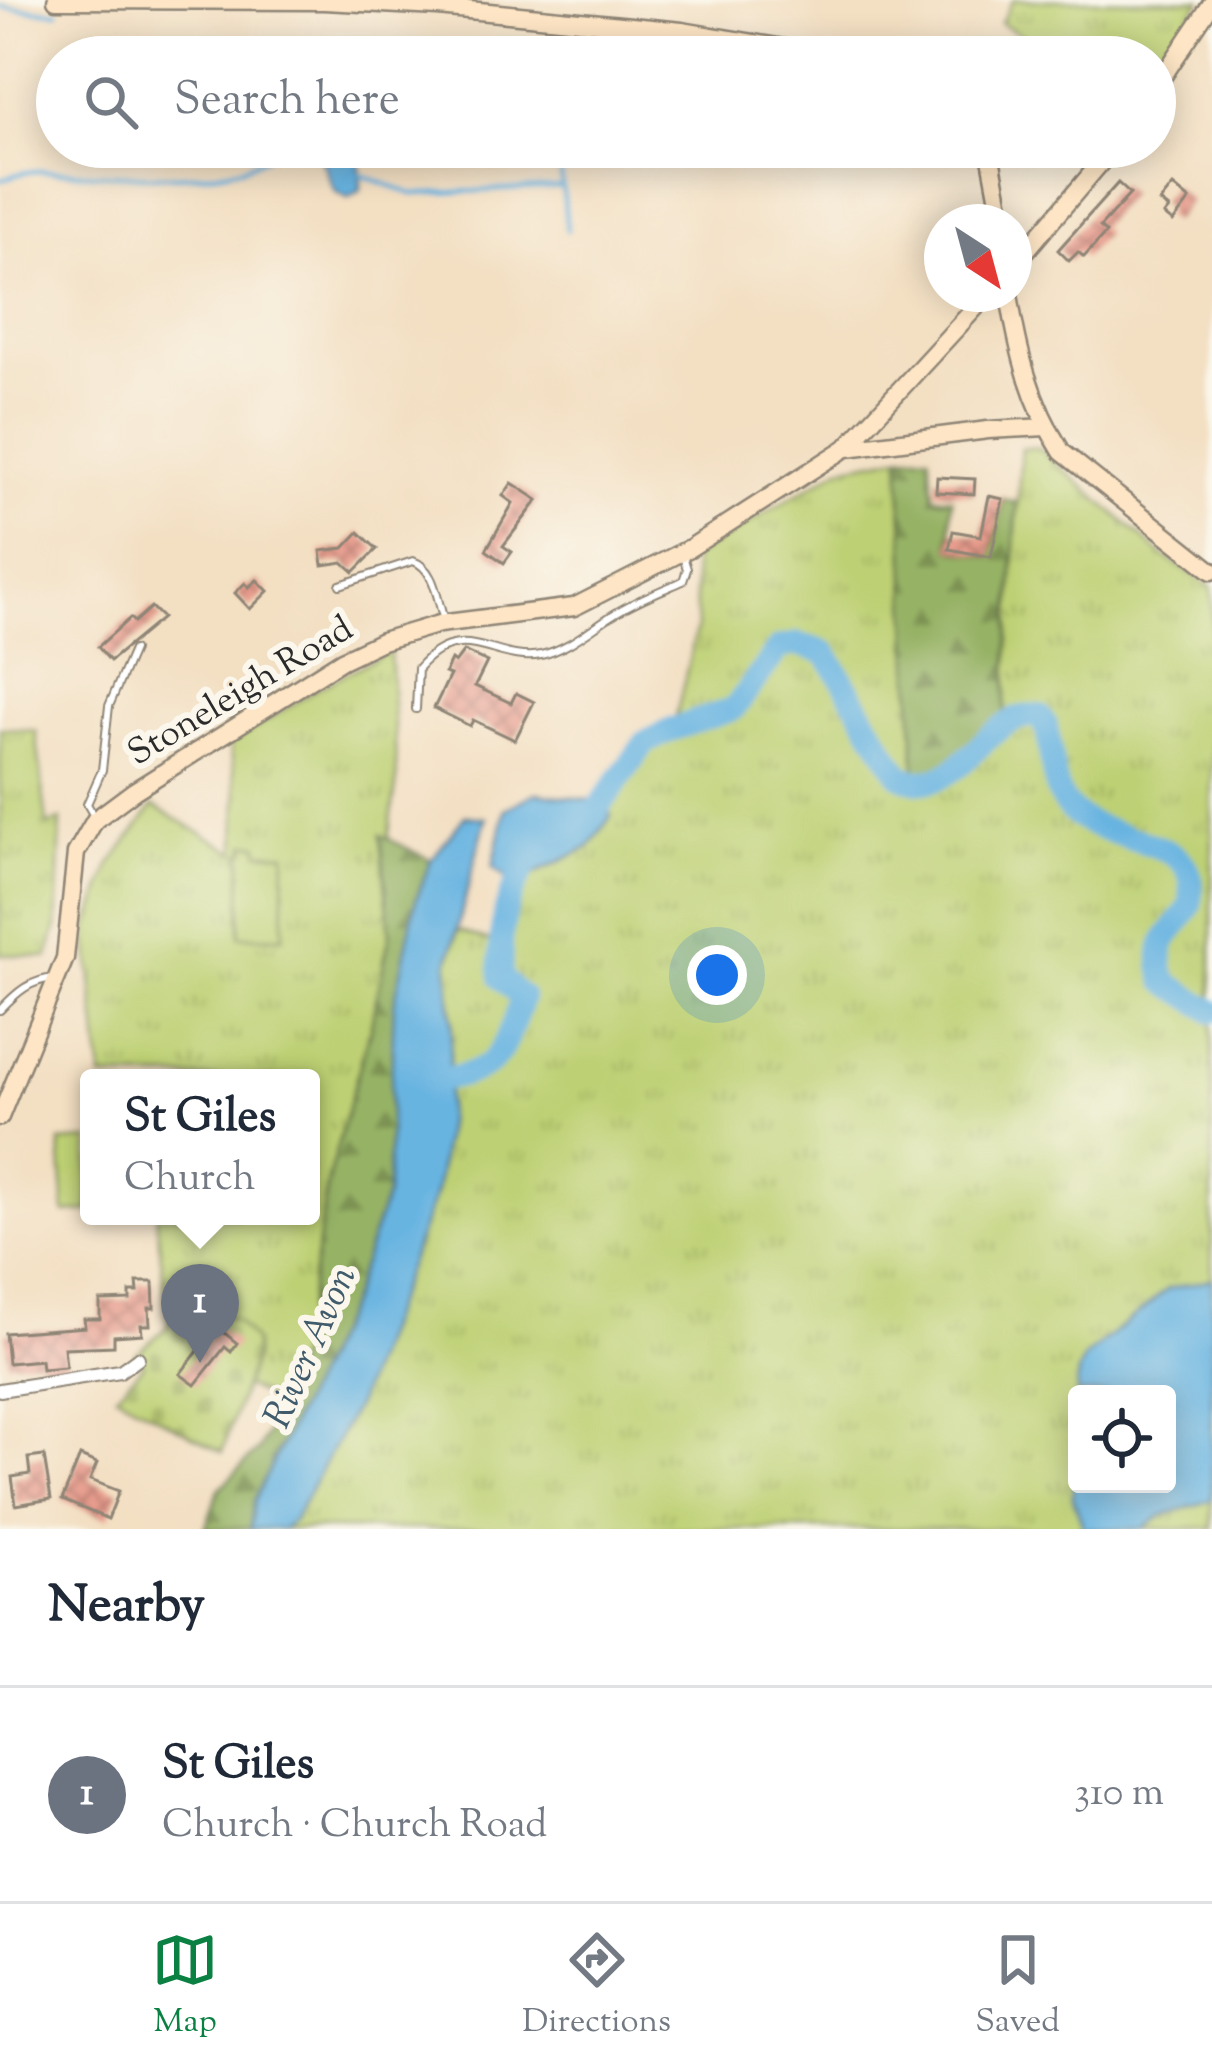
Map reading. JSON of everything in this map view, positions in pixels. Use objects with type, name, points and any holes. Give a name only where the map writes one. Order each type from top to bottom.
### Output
[{"type":"street","points":[[56,0],[438,7],[712,36]]},
{"type":"street","points":[[1176,57],[1212,3]]},
{"type":"street","points":[[993,168],[1000,204]]},
{"type":"street","points":[[1032,240],[1095,168]]},
{"type":"street","name":"Stoneleigh Road","points":[[95,820],[342,660],[382,641],[445,623],[574,607],[681,553],[846,448],[971,312]]},
{"type":"street","points":[[1013,312],[1021,364],[1062,452],[1212,571]]},
{"type":"street","points":[[846,448],[1047,427]]},
{"type":"street","points":[[0,1117],[59,978],[76,854],[95,820]]},
{"type":"street","points":[[0,1390],[120,1371],[138,1358]]},
{"type":"lane","points":[[416,709],[418,668],[435,651],[481,643],[519,655],[548,653],[650,594],[683,581],[687,569],[681,553]]},
{"type":"lane","points":[[340,585],[413,561],[422,564],[429,572],[445,623]]},
{"type":"lane","points":[[95,820],[87,804],[102,770],[109,706],[133,650]]},
{"type":"lane","points":[[0,1010],[19,990],[39,980],[59,978]]},
{"type":"green space","points":[[1013,0],[1201,0],[1176,38],[1022,36],[1001,23]]},
{"type":"green space","points":[[1021,448],[1039,448],[1166,558],[1212,587],[1212,1529],[283,1529],[294,1519],[357,1403],[436,1191],[452,1022],[448,964],[458,930],[500,945],[508,894],[514,884],[589,847],[611,816],[604,802],[645,743],[673,729],[697,626],[693,557],[842,467],[900,456],[917,783],[963,762],[1004,725]]},
{"type":"green space","points":[[929,454],[934,497],[952,498],[950,549],[991,557],[1003,499],[1017,503],[1004,725],[940,780],[916,783],[900,456]]},
{"type":"green space","points":[[390,651],[397,780],[388,839],[381,837],[390,934],[370,1030],[329,1175],[302,1341],[284,1403],[242,1386],[254,1357],[236,1321],[195,1302],[169,1327],[157,1225],[320,1225],[320,1069],[101,1069],[87,931],[110,866],[153,806],[236,852],[237,797],[230,744],[320,687]]},
{"type":"green space","points":[[0,728],[36,731],[47,825],[61,820],[57,927],[48,957],[0,954]]},
{"type":"green space","points":[[381,835],[431,860],[416,900],[391,1110],[387,1193],[349,1304],[254,1501],[250,1529],[205,1529],[219,1489],[258,1450],[284,1403],[302,1341],[329,1175],[370,1030],[390,934]]},
{"type":"green space","points":[[246,844],[258,844],[260,852],[285,853],[283,937],[240,936]]},
{"type":"green space","points":[[80,1141],[80,1212],[65,1213],[60,1142]]},
{"type":"green space","points":[[195,1302],[236,1321],[254,1342],[254,1357],[222,1452],[116,1394],[144,1364],[136,1354]]},
{"type":"water","points":[[325,168],[360,168],[361,190],[348,198],[335,191]]},
{"type":"water","points":[[536,793],[604,802],[611,816],[589,847],[514,884],[493,867],[505,809]]},
{"type":"water","points":[[465,816],[486,818],[448,964],[452,1022],[436,1191],[357,1403],[294,1519],[283,1529],[250,1529],[254,1501],[349,1304],[387,1194],[394,1005],[416,900],[431,860]]},
{"type":"water","points":[[1212,1279],[1212,1500],[1161,1516],[1143,1529],[1084,1529],[1073,1493],[1176,1493],[1176,1385],[1077,1385],[1085,1357],[1168,1289]]},
{"type":"building","points":[[1118,183],[1130,194],[1100,227],[1106,233],[1084,257],[1078,252],[1069,261],[1058,250]]},
{"type":"building","points":[[1173,186],[1190,200],[1173,222],[1164,215],[1169,209],[1160,202]]},
{"type":"building","points":[[937,477],[975,479],[974,494],[936,492]]},
{"type":"building","points":[[512,483],[538,500],[503,546],[512,552],[504,563],[486,550],[513,503],[503,496]]},
{"type":"building","points":[[989,496],[1003,499],[991,557],[949,549],[953,531],[981,536]]},
{"type":"building","points":[[359,532],[377,549],[354,572],[343,562],[323,565],[321,551],[344,548]]},
{"type":"building","points":[[257,580],[268,591],[250,609],[235,593]]},
{"type":"building","points":[[151,607],[162,618],[110,661],[98,647],[130,618],[134,622]]},
{"type":"building","points":[[464,651],[487,662],[475,686],[511,703],[516,693],[534,702],[515,740],[434,708],[450,675],[445,673],[451,660],[455,663]]},
{"type":"building","points":[[137,1282],[153,1282],[154,1308],[149,1308],[150,1325],[141,1325],[142,1334],[114,1336],[114,1346],[64,1348],[66,1367],[42,1369],[41,1360],[8,1363],[5,1333],[85,1327],[84,1319],[100,1319],[100,1301],[130,1300],[130,1292],[138,1292]]},
{"type":"building","points":[[217,1327],[237,1343],[231,1352],[225,1347],[195,1385],[180,1374]]},
{"type":"building","points":[[44,1456],[51,1499],[16,1505],[12,1477],[30,1474],[28,1458]]},
{"type":"building","points":[[80,1456],[97,1463],[90,1480],[119,1491],[108,1519],[62,1500]]},
{"type":"waterway","points":[[0,7],[58,12]]},
{"type":"waterway","points":[[0,180],[37,171],[163,176],[237,168]]},
{"type":"waterway","points":[[560,168],[567,230]]},
{"type":"waterway","points":[[362,175],[412,194],[562,187]]},
{"type":"waterway","name":"River Avon","points":[[587,824],[645,743],[734,709],[779,648],[798,644],[826,653],[900,775],[921,781],[955,769],[1001,727],[1019,718],[1039,716],[1046,725],[1058,791],[1069,809],[1104,830],[1166,851],[1181,861],[1190,876],[1191,905],[1166,939],[1162,966],[1165,981],[1212,1011]]},
{"type":"waterway","name":"River Avon","points":[[422,1090],[423,1082],[480,1069],[507,1039],[522,998],[501,978],[502,930],[513,890],[529,860]]},
{"type":"place","name":"St Giles","points":[[200,1363]]}]
